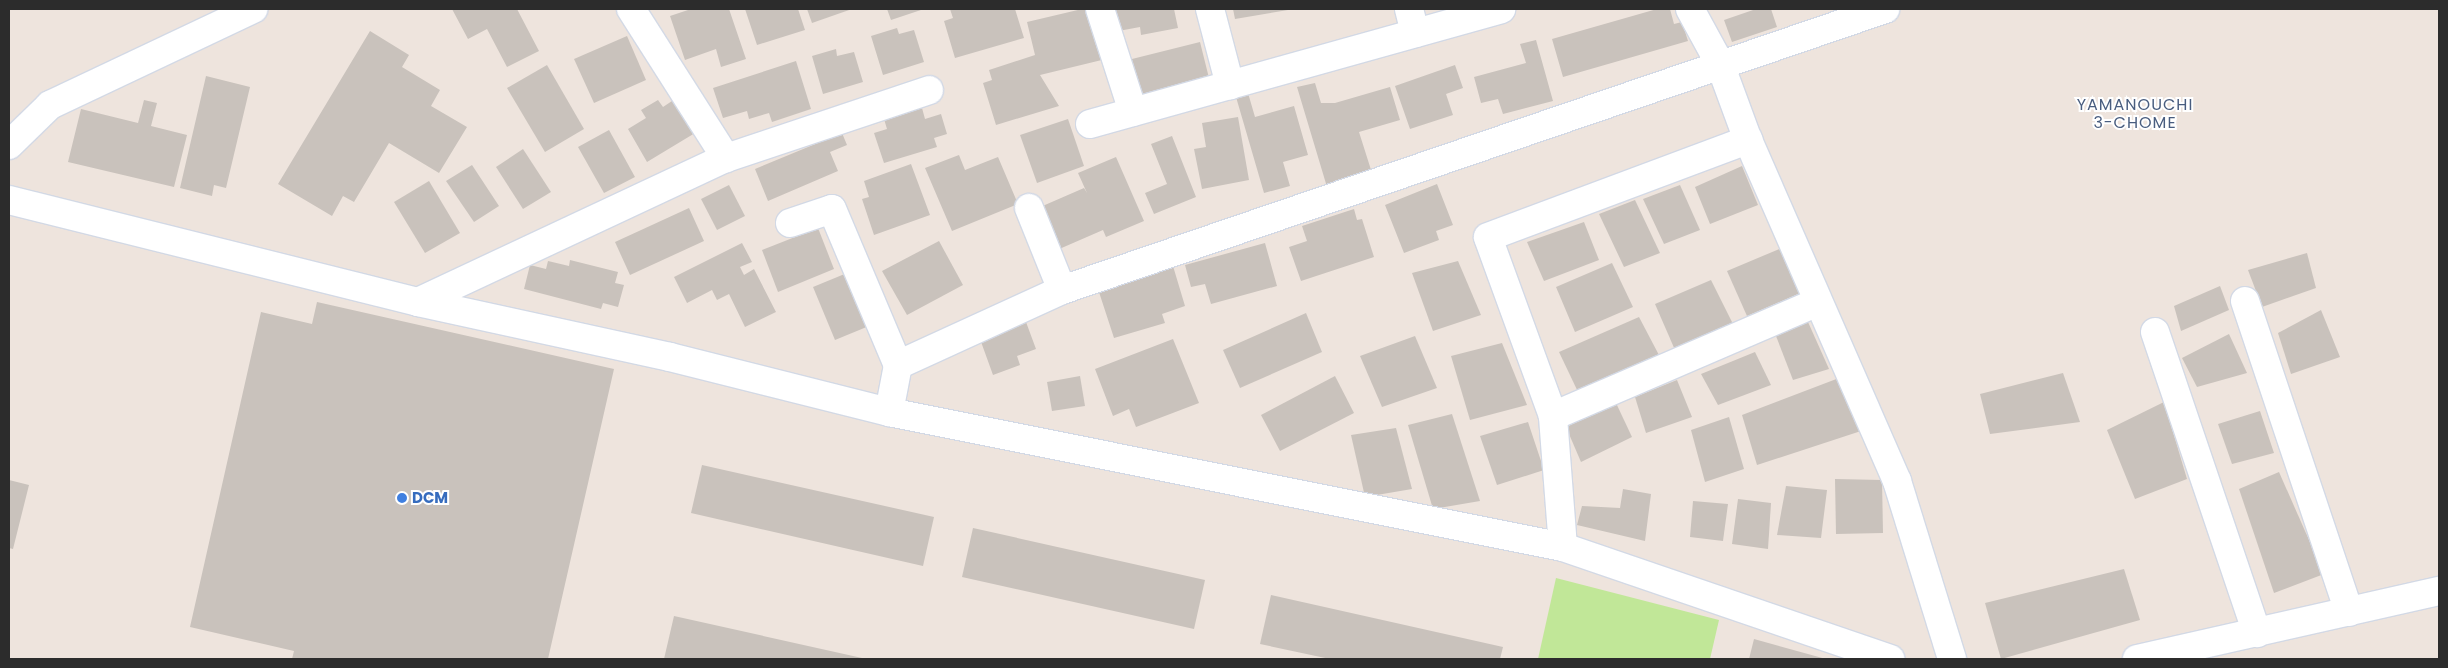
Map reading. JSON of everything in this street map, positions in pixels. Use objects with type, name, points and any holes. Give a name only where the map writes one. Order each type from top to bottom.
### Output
[{"type":"street","points":[[9,145],[50,105],[253,9]]},
{"type":"street","points":[[1100,9],[1133,112]]},
{"type":"street","points":[[1210,9],[1230,85]]},
{"type":"street","points":[[1090,124],[1230,85],[1412,21],[1501,9]]},
{"type":"street","points":[[1690,9],[1720,64],[1748,140],[1897,481],[1952,659]]},
{"type":"street","points":[[898,365],[1062,290],[1885,9]]},
{"type":"street","points":[[635,10],[726,158]]},
{"type":"street","points":[[418,302],[726,158],[929,90]]},
{"type":"street","points":[[1564,547],[1553,416],[1488,238],[1748,140]]},
{"type":"street","points":[[9,200],[418,302],[670,358],[888,412],[1564,547],[1890,659]]},
{"type":"street","points":[[1029,208],[1062,290]]},
{"type":"street","points":[[790,223],[832,209],[898,365],[888,412]]},
{"type":"street","points":[[2245,301],[2349,612]]},
{"type":"street","points":[[1553,416],[1818,302]]},
{"type":"street","points":[[2154,332],[2257,633]]},
{"type":"street","points":[[2137,659],[2439,591]]},
{"type":"green space","points":[[1556,578],[1719,620],[1710,659],[1538,659]]},
{"type":"building","points":[[452,9],[517,9],[539,51],[507,67],[487,29],[468,39]]},
{"type":"building","points":[[691,9],[729,9],[746,59],[721,67],[716,49],[685,60],[670,16]]},
{"type":"building","points":[[745,9],[798,9],[805,30],[757,45]]},
{"type":"building","points":[[807,9],[852,9],[812,23]]},
{"type":"building","points":[[887,9],[924,9],[891,20]]},
{"type":"building","points":[[950,9],[1015,9],[1024,38],[955,58],[944,21],[953,18]]},
{"type":"building","points":[[1089,9],[1110,58],[1040,75],[1059,106],[996,125],[983,83],[992,80],[989,70],[1035,55],[1027,22]]},
{"type":"building","points":[[1108,9],[1174,9],[1178,28],[1141,35],[1140,27],[1113,32]]},
{"type":"building","points":[[1233,9],[1288,9],[1288,10],[1235,19]]},
{"type":"building","points":[[1657,9],[1670,9],[1674,24],[1682,22],[1688,41],[1563,77],[1552,39]]},
{"type":"building","points":[[1756,9],[1771,9],[1777,27],[1732,42],[1724,20]]},
{"type":"building","points":[[897,28],[899,34],[914,30],[924,62],[883,75],[871,36]]},
{"type":"building","points":[[370,31],[409,55],[402,67],[440,90],[431,106],[467,127],[439,173],[389,143],[354,202],[343,196],[332,216],[278,184]]},
{"type":"building","points":[[627,36],[646,80],[594,103],[574,59]]},
{"type":"building","points":[[1536,40],[1553,101],[1503,114],[1498,99],[1481,103],[1474,77],[1526,63],[1520,44]]},
{"type":"building","points":[[1200,42],[1209,78],[1132,97],[1124,61]]},
{"type":"building","points":[[836,49],[837,56],[854,52],[863,82],[823,94],[812,56]]},
{"type":"building","points":[[796,61],[811,109],[772,122],[769,113],[749,119],[747,111],[723,118],[713,88]]},
{"type":"building","points":[[547,65],[584,129],[545,152],[507,88]]},
{"type":"building","points":[[1455,65],[1463,88],[1446,94],[1453,115],[1410,129],[1395,86]]},
{"type":"building","points":[[206,76],[250,87],[226,188],[214,185],[212,196],[180,188]]},
{"type":"building","points":[[1315,83],[1321,103],[1335,103],[1390,87],[1400,120],[1359,132],[1372,173],[1327,187],[1297,87]]},
{"type":"building","points":[[1248,93],[1255,117],[1294,106],[1308,155],[1283,162],[1290,186],[1264,193],[1236,97]]},
{"type":"building","points":[[675,99],[695,133],[647,162],[628,129],[646,118],[641,110],[658,100],[663,107]]},
{"type":"building","points":[[144,100],[157,103],[151,126],[187,135],[174,187],[68,162],[81,109],[138,123]]},
{"type":"building","points":[[922,108],[925,119],[941,114],[947,134],[934,138],[937,147],[884,163],[874,133],[887,129],[884,119]]},
{"type":"building","points":[[1238,117],[1249,180],[1202,189],[1194,149],[1206,147],[1202,123]]},
{"type":"building","points":[[1068,119],[1084,166],[1037,183],[1020,135]]},
{"type":"building","points":[[609,130],[635,177],[604,193],[578,147]]},
{"type":"building","points":[[842,133],[847,145],[830,152],[838,171],[768,201],[755,169]]},
{"type":"building","points":[[1172,136],[1196,197],[1154,214],[1145,193],[1167,184],[1151,144]]},
{"type":"building","points":[[523,149],[551,192],[523,209],[496,167]]},
{"type":"building","points":[[959,155],[965,170],[998,157],[1018,204],[952,231],[925,168]]},
{"type":"building","points":[[1116,157],[1144,221],[1106,237],[1103,230],[1057,250],[1038,208],[1084,188],[1087,193],[1078,173]]},
{"type":"building","points":[[911,164],[930,215],[874,235],[862,199],[869,197],[864,181]]},
{"type":"building","points":[[472,165],[499,206],[474,222],[446,181]]},
{"type":"building","points":[[1742,166],[1758,205],[1710,224],[1695,187]]},
{"type":"building","points":[[429,181],[460,233],[425,253],[394,202]]},
{"type":"building","points":[[1437,184],[1453,225],[1436,231],[1439,240],[1404,253],[1385,205]]},
{"type":"building","points":[[729,185],[745,216],[717,230],[701,199]]},
{"type":"building","points":[[1680,185],[1700,230],[1664,244],[1643,199]]},
{"type":"building","points":[[1635,200],[1660,253],[1624,267],[1599,214]]},
{"type":"building","points":[[689,208],[704,241],[630,275],[615,242]]},
{"type":"building","points":[[1354,209],[1357,220],[1362,219],[1374,257],[1301,281],[1289,247],[1307,241],[1302,226]]},
{"type":"building","points":[[1584,222],[1599,260],[1544,281],[1527,242]]},
{"type":"building","points":[[818,228],[834,269],[778,292],[762,250]]},
{"type":"building","points":[[939,241],[963,285],[907,315],[882,271]]},
{"type":"building","points":[[742,243],[752,262],[740,267],[744,275],[754,269],[776,312],[745,327],[729,294],[717,300],[712,290],[687,303],[674,277]]},
{"type":"building","points":[[1265,243],[1277,286],[1211,304],[1205,284],[1191,287],[1185,265]]},
{"type":"building","points":[[1784,247],[1805,291],[1747,316],[1727,271]]},
{"type":"building","points":[[2307,253],[2316,288],[2262,307],[2248,270]]},
{"type":"building","points":[[570,260],[618,272],[615,283],[624,285],[618,307],[603,303],[601,309],[524,289],[530,265],[546,269],[548,261],[569,266]]},
{"type":"building","points":[[1458,261],[1481,315],[1433,331],[1412,273]]},
{"type":"building","points":[[1612,263],[1633,307],[1575,332],[1556,287]]},
{"type":"building","points":[[1173,266],[1185,306],[1162,314],[1165,323],[1114,338],[1098,289]]},
{"type":"building","points":[[847,273],[869,326],[835,340],[813,287]]},
{"type":"building","points":[[1711,280],[1733,324],[1675,350],[1655,304]]},
{"type":"building","points":[[2220,286],[2229,310],[2181,331],[2174,306]]},
{"type":"building","name":"DCM","points":[[317,302],[614,369],[548,659],[292,659],[294,651],[190,627],[261,312],[312,324]]},
{"type":"building","points":[[2321,310],[2340,357],[2291,374],[2278,333]]},
{"type":"building","points":[[1306,313],[1322,352],[1240,388],[1223,350]]},
{"type":"building","points":[[1639,317],[1660,357],[1579,394],[1559,352]]},
{"type":"building","points":[[1026,322],[1036,349],[1017,356],[1020,365],[993,375],[980,339]]},
{"type":"building","points":[[1808,322],[1829,369],[1793,380],[1776,336]]},
{"type":"building","points":[[2229,334],[2247,373],[2197,387],[2182,358]]},
{"type":"building","points":[[1415,336],[1437,388],[1382,407],[1360,356]]},
{"type":"building","points":[[1173,339],[1199,403],[1136,427],[1129,409],[1113,416],[1095,369]]},
{"type":"building","points":[[1502,343],[1527,405],[1470,420],[1451,356]]},
{"type":"building","points":[[1755,352],[1771,385],[1718,405],[1701,374]]},
{"type":"building","points":[[2063,373],[2080,422],[1990,434],[1980,394]]},
{"type":"building","points":[[1080,376],[1085,406],[1052,411],[1047,382]]},
{"type":"building","points":[[1335,376],[1354,413],[1280,451],[1261,415]]},
{"type":"building","points":[[1839,378],[1861,431],[1757,465],[1742,415]]},
{"type":"building","points":[[1677,380],[1692,417],[1646,433],[1635,397]]},
{"type":"building","points":[[2164,402],[2187,479],[2135,499],[2107,430]]},
{"type":"building","points":[[1616,403],[1632,437],[1581,462],[1566,427]]},
{"type":"building","points":[[2260,411],[2274,453],[2232,464],[2218,424]]},
{"type":"building","points":[[1452,414],[1480,501],[1433,509],[1408,425]]},
{"type":"building","points":[[1729,417],[1744,469],[1705,482],[1691,430]]},
{"type":"building","points":[[1528,422],[1544,470],[1497,485],[1480,436]]},
{"type":"building","points":[[1396,428],[1412,489],[1365,497],[1351,435]]},
{"type":"building","points":[[702,465],[934,517],[923,566],[691,513]]},
{"type":"building","points":[[2279,472],[2324,574],[2274,593],[2239,489]]},
{"type":"building","points":[[1835,479],[1882,480],[1883,533],[1836,534]]},
{"type":"building","points":[[9,480],[29,485],[13,549],[9,548]]},
{"type":"building","points":[[1786,486],[1827,490],[1821,538],[1777,535]]},
{"type":"building","points":[[1623,489],[1651,494],[1645,541],[1577,525],[1582,506],[1620,508]]},
{"type":"building","points":[[1738,499],[1771,503],[1768,549],[1732,544]]},
{"type":"building","points":[[1693,501],[1728,504],[1723,541],[1690,537]]},
{"type":"building","points":[[973,528],[1205,580],[1194,629],[962,577]]},
{"type":"building","points":[[2124,569],[2140,620],[2001,659],[1985,603]]},
{"type":"building","points":[[1271,595],[1503,647],[1500,659],[1330,659],[1260,644]]},
{"type":"building","points":[[674,616],[862,658],[862,659],[664,659]]},
{"type":"building","points":[[1754,639],[1826,659],[1749,659]]},
{"type":"place","name":"DCM","points":[[402,498]]},
{"type":"district","name":"YAMANOUCHI 3-CHOME","points":[[2135,114]]}]
